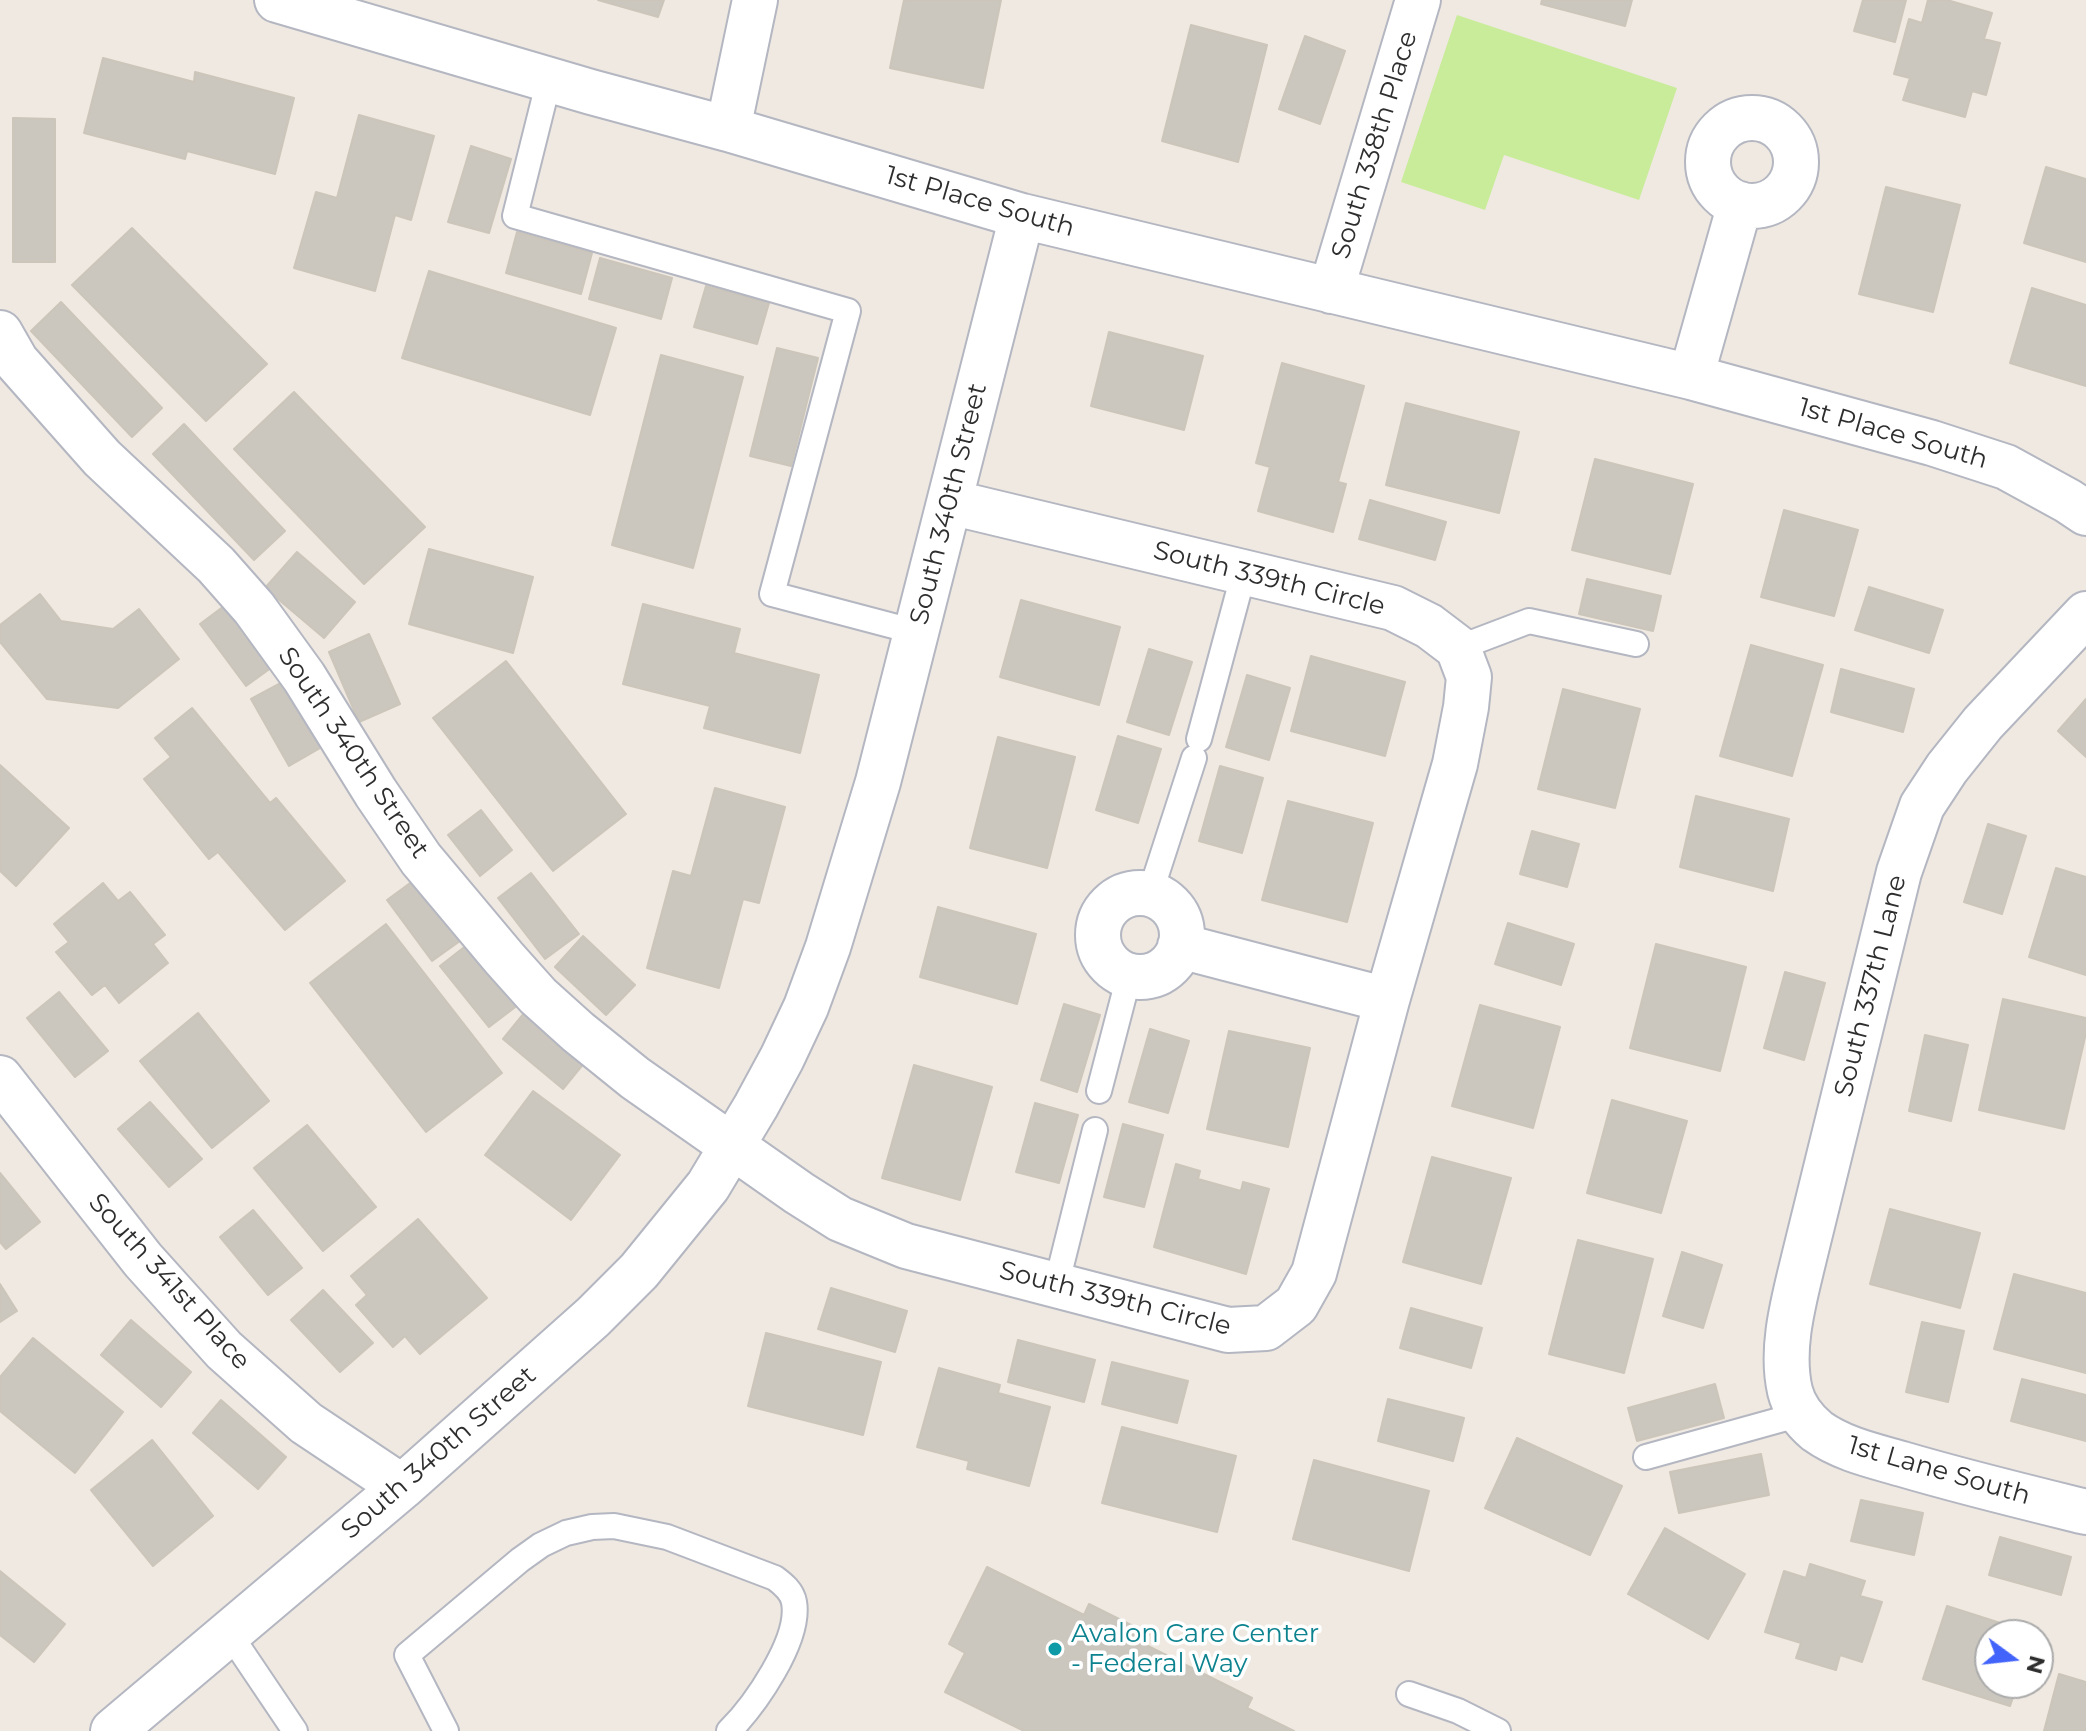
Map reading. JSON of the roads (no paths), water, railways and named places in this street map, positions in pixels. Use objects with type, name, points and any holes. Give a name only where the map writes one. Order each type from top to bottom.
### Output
[{"type":"street","points":[[728,129],[755,0]]},
{"type":"street","name":"South 338th Place","points":[[1331,291],[1418,0]]},
{"type":"street","name":"1st Place South","points":[[287,1],[1022,216],[1691,377],[1932,443],[2006,467],[2086,513]]},
{"type":"street","points":[[1691,377],[1740,204]]},
{"type":"street","name":"South 340th Street","points":[[113,1731],[402,1487],[593,1317],[639,1271],[708,1186],[782,1058],[806,1007],[828,947],[878,782],[1022,216]]},
{"type":"street","name":"South 340th Street","points":[[0,333],[16,361],[102,458],[216,565],[254,608],[304,677],[421,859],[538,996],[635,1078],[732,1145]]},
{"type":"street","name":"South 339th Circle","points":[[732,1145],[840,1219],[906,1246],[1228,1330],[1266,1328],[1296,1305],[1314,1273],[1387,1000],[1455,764],[1469,677],[1458,648],[1429,626],[1393,608],[950,502]]},
{"type":"street","name":"South 337th Lane","points":[[1801,1414],[1790,1393],[1786,1364],[1791,1321],[1909,839],[1922,806],[1947,768],[1983,723],[2086,614]]},
{"type":"street","points":[[1134,893],[1150,894],[1166,901],[1176,913],[1182,929],[1180,946],[1174,961],[1161,972],[1145,977],[1129,976],[1114,969],[1103,957],[1098,941],[1098,924],[1106,910],[1118,899],[1134,893]]},
{"type":"street","points":[[1180,946],[1387,1000]]},
{"type":"street","name":"South 341st Place","points":[[0,1078],[143,1260],[224,1350],[306,1423],[402,1487]]},
{"type":"street","name":"1st Lane South","points":[[1801,1414],[1818,1431],[1866,1454],[2086,1512]]},
{"type":"lane","points":[[549,80],[515,216],[848,311],[772,594],[916,632]]},
{"type":"lane","points":[[1150,894],[1196,749],[1244,572]]},
{"type":"lane","points":[[1458,648],[1529,621],[1636,644]]},
{"type":"lane","points":[[1099,1091],[1129,976]]},
{"type":"lane","points":[[1056,1286],[1095,1130]]},
{"type":"lane","points":[[1646,1457],[1801,1414]]},
{"type":"lane","points":[[446,1731],[407,1655],[541,1545],[566,1533],[614,1526],[667,1537],[775,1578],[794,1599],[790,1634],[777,1665],[759,1697],[729,1731]]},
{"type":"lane","points":[[229,1633],[295,1731]]},
{"type":"lane","points":[[1409,1694],[1458,1711],[1498,1731]]},
{"type":"place","name":"Avalon Care Center - Federal Way","points":[[1055,1649]]}]
